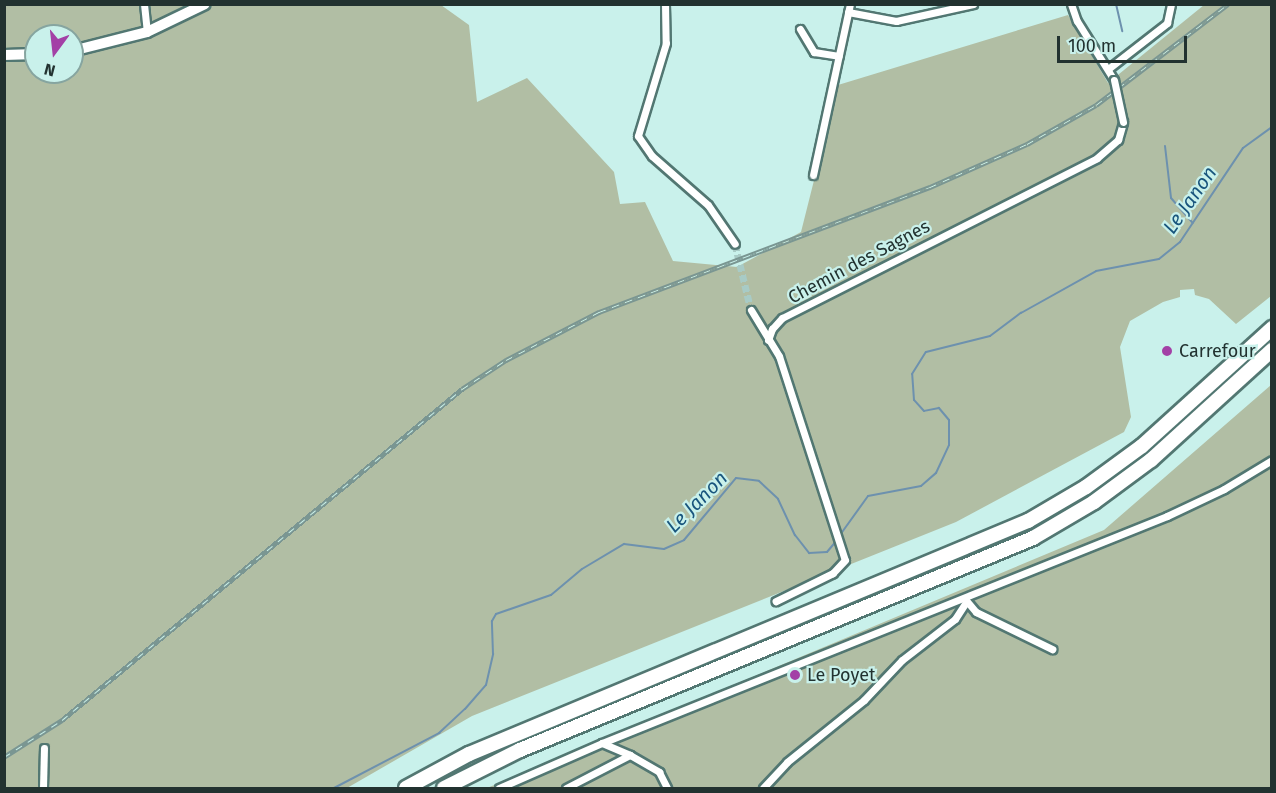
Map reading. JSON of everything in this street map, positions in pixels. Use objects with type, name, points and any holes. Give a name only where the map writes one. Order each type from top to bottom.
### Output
[{"type":"highway","points":[[406,789],[469,754],[1028,521],[1086,487],[1142,446],[1272,328]]},
{"type":"highway","points":[[444,789],[540,742],[1032,538],[1094,502],[1151,460],[1272,350]]},
{"type":"main road","points":[[84,48],[147,32],[205,4]]},
{"type":"main road","points":[[4,55],[24,54]]},
{"type":"street","points":[[144,4],[147,32]]},
{"type":"street","points":[[665,4],[666,43],[638,136],[652,156],[708,205],[735,244]]},
{"type":"street","points":[[813,175],[849,8],[896,21],[973,4]]},
{"type":"street","name":"Chemin des Sagnes","points":[[768,340],[772,329],[782,318],[1097,158],[1118,140],[1124,122],[1114,80],[1077,21],[1071,4]]},
{"type":"street","points":[[1108,69],[1161,29],[1170,16],[1171,4]]},
{"type":"street","points":[[800,29],[814,52],[839,56]]},
{"type":"street","points":[[752,310],[785,374],[845,560],[839,570],[776,601]]},
{"type":"street","points":[[499,789],[602,743],[965,600],[1167,516],[1224,489],[1272,460]]},
{"type":"street","points":[[965,600],[976,612],[1052,649]]},
{"type":"street","points":[[763,789],[787,762],[864,700],[902,660],[955,619],[965,600]]},
{"type":"street","points":[[602,743],[630,755],[659,772],[667,789]]},
{"type":"street","points":[[43,789],[44,748]]},
{"type":"street","points":[[566,789],[630,755]]},
{"type":"green space","points":[[5,5],[441,5],[469,25],[477,102],[527,78],[614,172],[620,204],[645,202],[673,261],[737,267],[801,232],[838,85],[1068,15],[1108,83],[1204,5],[1271,5],[1271,296],[1236,324],[1209,299],[1195,295],[1194,289],[1180,290],[1180,297],[1163,302],[1130,321],[1120,347],[1131,417],[1124,432],[956,522],[472,716],[347,788],[5,788]]},
{"type":"green space","points":[[1271,385],[1271,788],[487,788],[1104,530]]},
{"type":"waterway","points":[[1116,4],[1122,31]]},
{"type":"waterway","name":"Le Janon","points":[[840,535],[868,496],[921,486],[936,473],[949,445],[949,420],[939,408],[924,411],[914,400],[912,374],[926,352],[990,336],[1021,313],[1096,271],[1159,259],[1180,242],[1243,148],[1272,127]]},
{"type":"waterway","points":[[1165,146],[1171,198],[1193,223]]},
{"type":"waterway","name":"Le Janon","points":[[334,788],[439,733],[465,709],[486,685],[493,654],[492,621],[496,614],[551,595],[582,569],[624,544],[664,549],[684,540],[736,478],[759,481],[778,499],[795,535],[809,553],[827,552],[837,540]]},
{"type":"tunnel","points":[[735,244],[751,310]]},
{"type":"railway","points":[[4,757],[62,720],[462,389],[506,360],[599,312],[930,187],[1027,144],[1096,105],[1228,4]]},
{"type":"place","name":"Carrefour","points":[[1167,351]]},
{"type":"place","name":"Le Poyet","points":[[795,675]]}]
